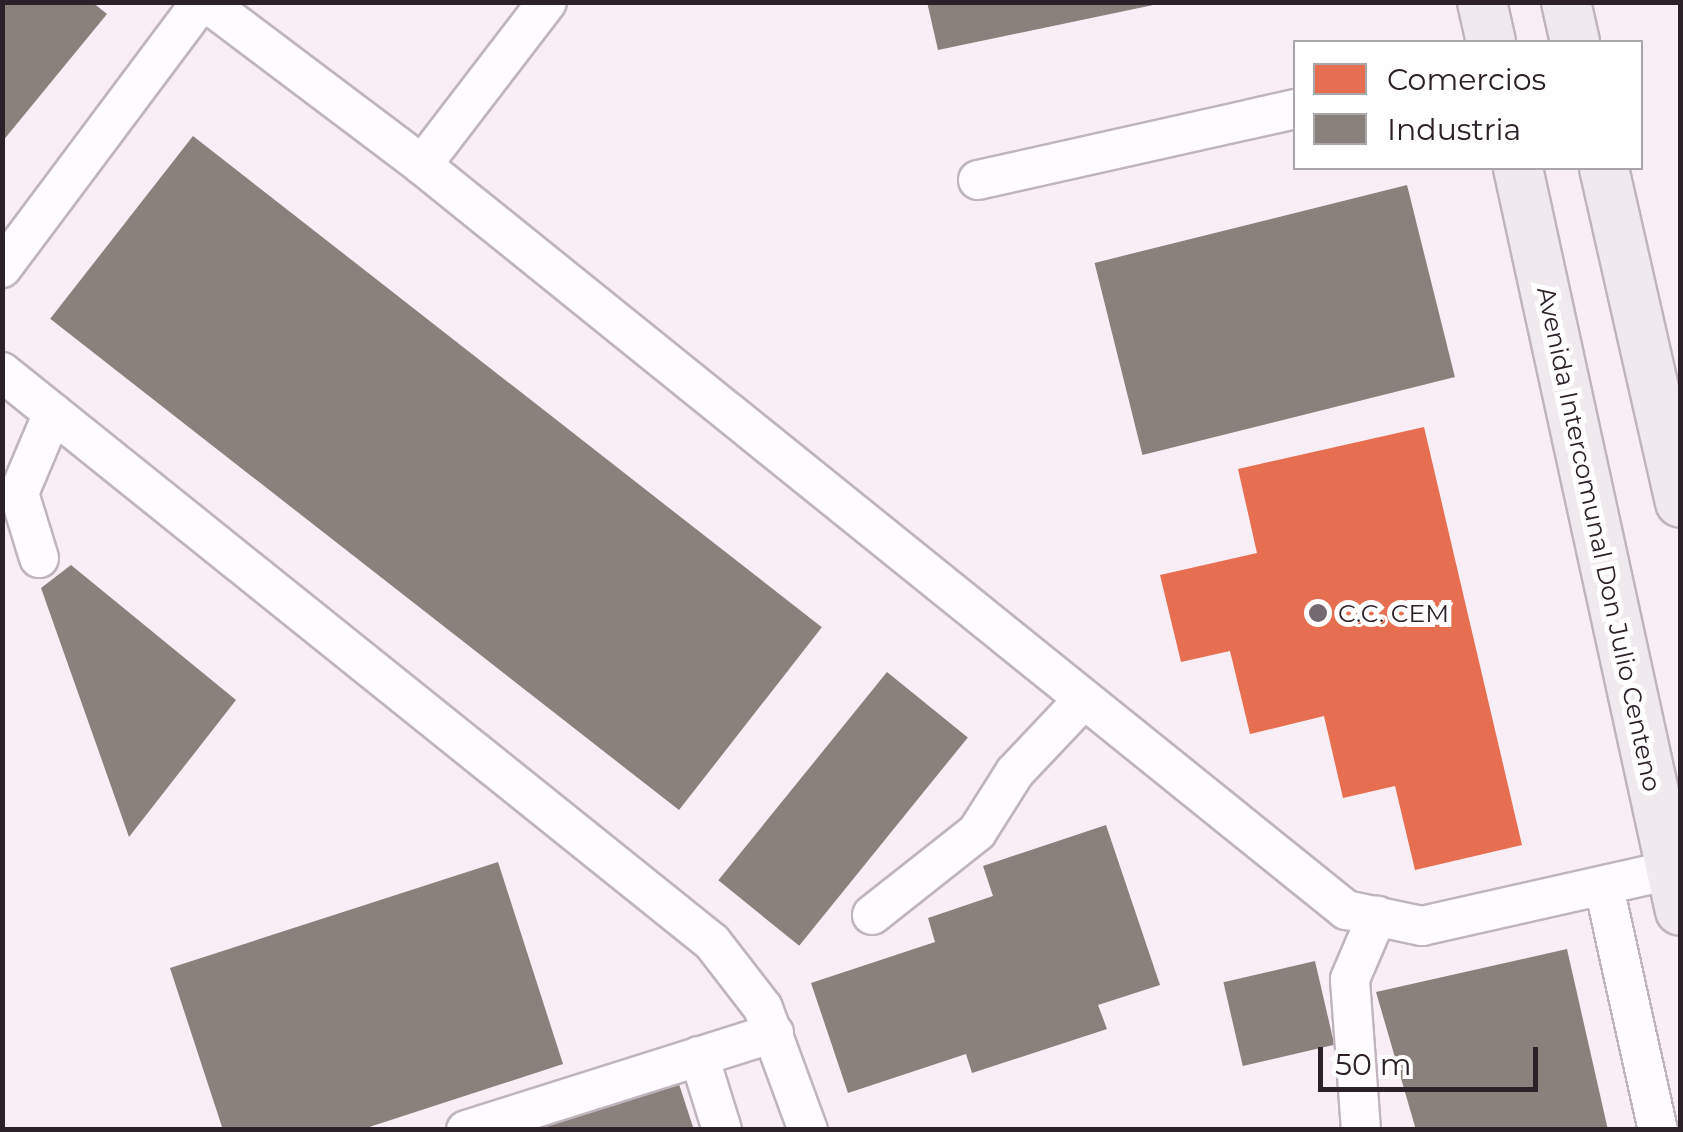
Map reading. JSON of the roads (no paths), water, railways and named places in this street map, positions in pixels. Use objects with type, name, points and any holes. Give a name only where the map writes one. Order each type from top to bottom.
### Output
[{"type":"main road","points":[[1482,2],[1491,40]]},
{"type":"main road","points":[[1566,2],[1575,40]]},
{"type":"main road","name":"Avenida Intercomunal Don Julio Centeno","points":[[1518,170],[1678,881]]},
{"type":"main road","points":[[1604,170],[1680,502]]},
{"type":"street","points":[[2,268],[204,2],[422,165],[1346,910],[1422,926],[1604,886],[1678,881]]},
{"type":"street","points":[[422,165],[546,2]]},
{"type":"street","points":[[978,180],[1293,110]]},
{"type":"street","points":[[2,372],[712,942],[774,1032],[808,1130]]},
{"type":"street","points":[[39,558],[19,493],[53,413]]},
{"type":"street","points":[[872,915],[977,832],[1015,772],[1084,698]]},
{"type":"street","points":[[1604,886],[1658,1130]]},
{"type":"street","points":[[1360,1130],[1350,978],[1377,916]]},
{"type":"street","points":[[466,1130],[774,1032]]},
{"type":"street","points":[[699,1056],[722,1130]]},
{"type":"place","name":"C.C. CEM","points":[[1318,613]]}]
